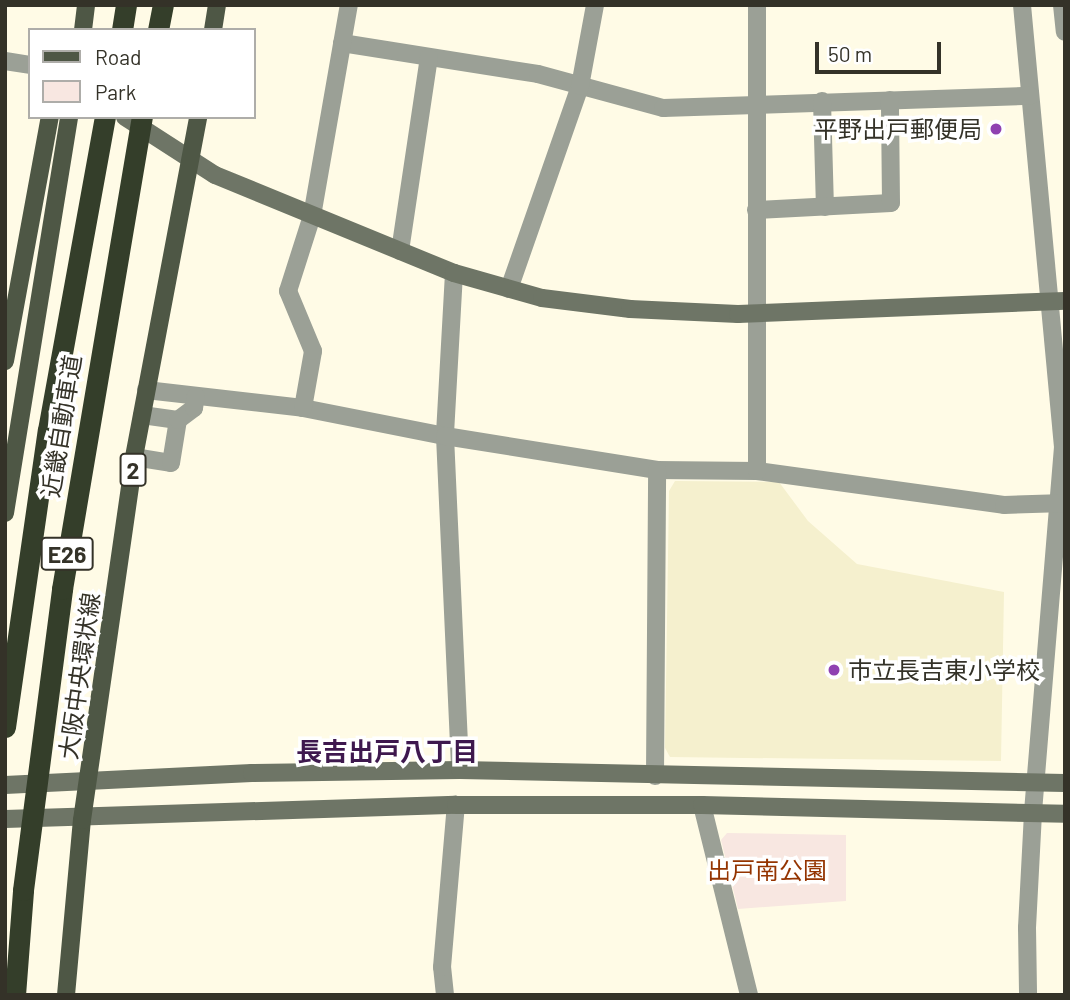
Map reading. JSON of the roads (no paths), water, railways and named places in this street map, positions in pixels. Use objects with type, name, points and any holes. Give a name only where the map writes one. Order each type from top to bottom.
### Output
[{"type":"highway","points":[[122,28],[126,5]]},
{"type":"highway","points":[[158,28],[163,5]]},
{"type":"highway","name":"近畿自動車道","points":[[5,727],[48,430],[105,119]]},
{"type":"highway","name":"近畿自動車道","points":[[15,995],[23,890],[62,589],[142,119]]},
{"type":"main road","points":[[83,28],[86,5]]},
{"type":"main road","points":[[213,28],[217,5]]},
{"type":"main road","points":[[5,361],[50,119]]},
{"type":"main road","points":[[5,513],[69,119]]},
{"type":"main road","name":"大阪中央環状線","points":[[66,995],[82,820],[134,457],[198,119]]},
{"type":"street","points":[[303,408],[313,351],[288,291],[312,216],[349,5]]},
{"type":"street","points":[[509,289],[580,86],[595,5]]},
{"type":"street","points":[[757,5],[757,471]]},
{"type":"street","points":[[1022,5],[1030,96],[1057,302],[1063,447],[1061,503],[1033,813],[1027,928],[1028,995]]},
{"type":"street","points":[[1062,5],[1065,32]]},
{"type":"street","points":[[342,43],[538,74],[663,108],[1030,96]]},
{"type":"street","points":[[400,251],[429,57]]},
{"type":"street","points":[[5,61],[28,65]]},
{"type":"street","points":[[756,210],[891,203],[890,100]]},
{"type":"street","points":[[822,101],[825,207]]},
{"type":"street","points":[[128,119],[190,161],[312,216],[454,273],[542,298],[630,309],[755,313],[1057,302]]},
{"type":"street","points":[[454,273],[445,436],[460,770]]},
{"type":"street","points":[[146,390],[303,408],[445,436],[657,470],[757,471],[1004,505],[1061,503]]},
{"type":"street","points":[[134,457],[171,463],[178,420],[194,408],[196,396]]},
{"type":"street","points":[[142,415],[178,420]]},
{"type":"street","points":[[655,776],[657,470]]},
{"type":"street","points":[[5,785],[460,770],[1065,783]]},
{"type":"street","points":[[445,995],[442,967],[456,804]]},
{"type":"street","points":[[5,819],[82,820],[456,804],[702,805],[1065,814]]},
{"type":"street","points":[[702,805],[749,995]]},
{"type":"place","name":"平野出戸郵便局","points":[[996,129]]},
{"type":"place","name":"市立長吉東小学校","points":[[834,670]]},
{"type":"district","name":"長吉出戸八丁目","points":[[387,751]]},
{"type":"park label","name":"出戸南公園","points":[[767,870]]}]
